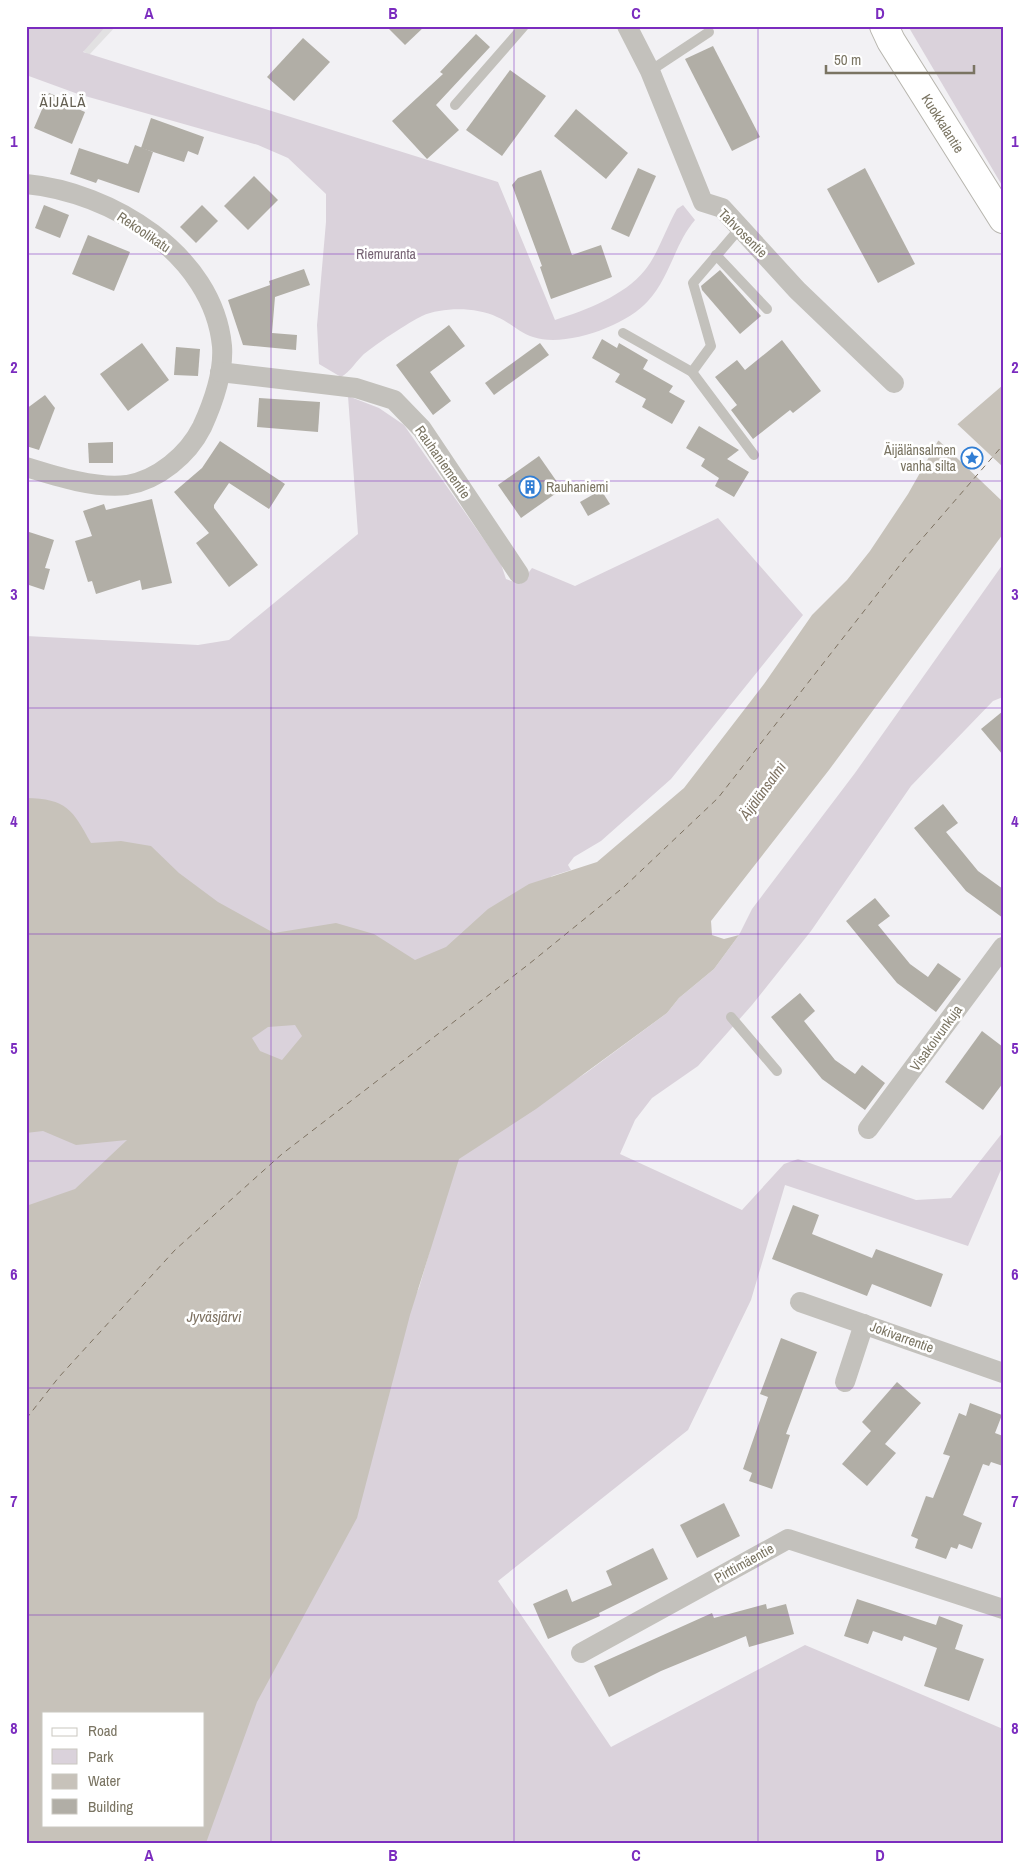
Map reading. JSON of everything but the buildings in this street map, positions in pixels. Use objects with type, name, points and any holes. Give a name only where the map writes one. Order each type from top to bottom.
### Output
[{"type":"main road","name":"Kuokkalantie","points":[[884,26],[891,41],[1003,220]]},
{"type":"street","name":"Tahvosentie","points":[[627,26],[650,71],[703,202],[722,208],[797,290],[894,383]]},
{"type":"street","name":"Rekoolikatu","points":[[26,184],[66,192],[126,217],[153,234],[175,252],[194,274],[208,298],[218,326],[222,347],[220,372],[210,410],[197,437],[177,460],[152,477],[126,485],[90,483],[26,467]]},
{"type":"street","name":"Rauhaniementie","points":[[220,372],[356,388],[394,400],[422,429],[520,574]]},
{"type":"street","name":"Visakoivunkuja","points":[[868,1129],[1003,948]]},
{"type":"street","name":"Jokivarrentie","points":[[800,1302],[1003,1373]]},
{"type":"street","points":[[845,1382],[864,1324]]},
{"type":"street","name":"Pirttimäentie","points":[[581,1654],[788,1539],[1003,1609]]},
{"type":"lane","points":[[455,105],[524,26]]},
{"type":"lane","points":[[650,71],[709,32]]},
{"type":"lane","points":[[692,372],[711,346],[693,283],[740,228]]},
{"type":"lane","points":[[716,255],[767,309]]},
{"type":"lane","points":[[623,333],[692,372],[754,455]]},
{"type":"lane","points":[[731,1017],[777,1071]]},
{"type":"shaded area","points":[[46,26],[116,26],[89,55]]},
{"type":"green space","name":"Riemuranta","points":[[26,26],[106,26],[83,52],[498,182],[555,320],[604,301],[636,279],[654,257],[677,209],[683,205],[695,220],[682,239],[656,292],[638,310],[610,326],[578,337],[546,340],[528,335],[502,319],[479,311],[459,309],[440,311],[422,316],[391,334],[367,352],[341,377],[319,364],[317,325],[326,222],[326,194],[288,158],[258,145],[78,94],[26,75]]},
{"type":"green space","points":[[908,26],[1003,26],[1003,187]]},
{"type":"green space","points":[[348,396],[379,408],[404,425],[501,564],[506,579],[520,584],[532,568],[575,586],[718,518],[803,615],[671,779],[601,841],[574,857],[568,865],[571,870],[552,876],[26,1285],[26,636],[198,645],[229,640],[358,534]]},
{"type":"green space","points":[[1003,564],[1003,697],[993,701],[911,786],[811,931],[752,1005],[698,1066],[652,1098],[635,1120],[620,1154],[742,1210],[784,1164],[798,1159],[916,1200],[951,1198],[1003,1132],[1003,1165],[968,1246],[785,1185],[751,1300],[688,1430],[498,1581],[611,1747],[805,1645],[1003,1729],[1003,1843],[110,1843],[109,1826],[205,1826],[205,1712],[419,1288],[430,1250],[312,1248],[586,1073],[667,1013],[679,998],[714,969],[739,935],[752,909],[855,773]]},
{"type":"water","name":"Jyväsjärvi","points":[[1003,385],[1003,534],[829,770],[711,921],[712,935],[724,939],[739,935],[714,969],[679,998],[667,1013],[536,1109],[459,1159],[410,1315],[357,1518],[257,1702],[206,1843],[26,1843],[26,1206],[75,1189],[127,1140],[76,1145],[43,1131],[26,1133],[26,798],[51,801],[67,808],[79,822],[91,843],[121,841],[151,846],[179,873],[218,902],[274,933],[336,923],[374,934],[415,960],[446,947],[488,909],[529,884],[597,862],[684,788],[764,684],[812,615],[847,580],[870,551],[908,494],[938,441]],"holes":[[[295,1025],[302,1036],[282,1060],[260,1051],[252,1038],[268,1027]]]},
{"type":"pier","points":[[955,422],[1003,467],[1003,502],[937,439]]},
{"type":"ferry route","points":[[26,1419],[59,1377],[175,1250],[282,1154],[529,964],[625,886],[718,798],[907,556],[1003,445]]},
{"type":"place","name":"Äijälänsalmen vanha silta","points":[[972,458]]},
{"type":"place","name":"Rauhaniemi","points":[[530,487]]},
{"type":"district","name":"ÄIJÄLÄ","points":[[63,102]]},
{"type":"water label","name":"Äijälänsalmi","points":[[763,791]]}]
